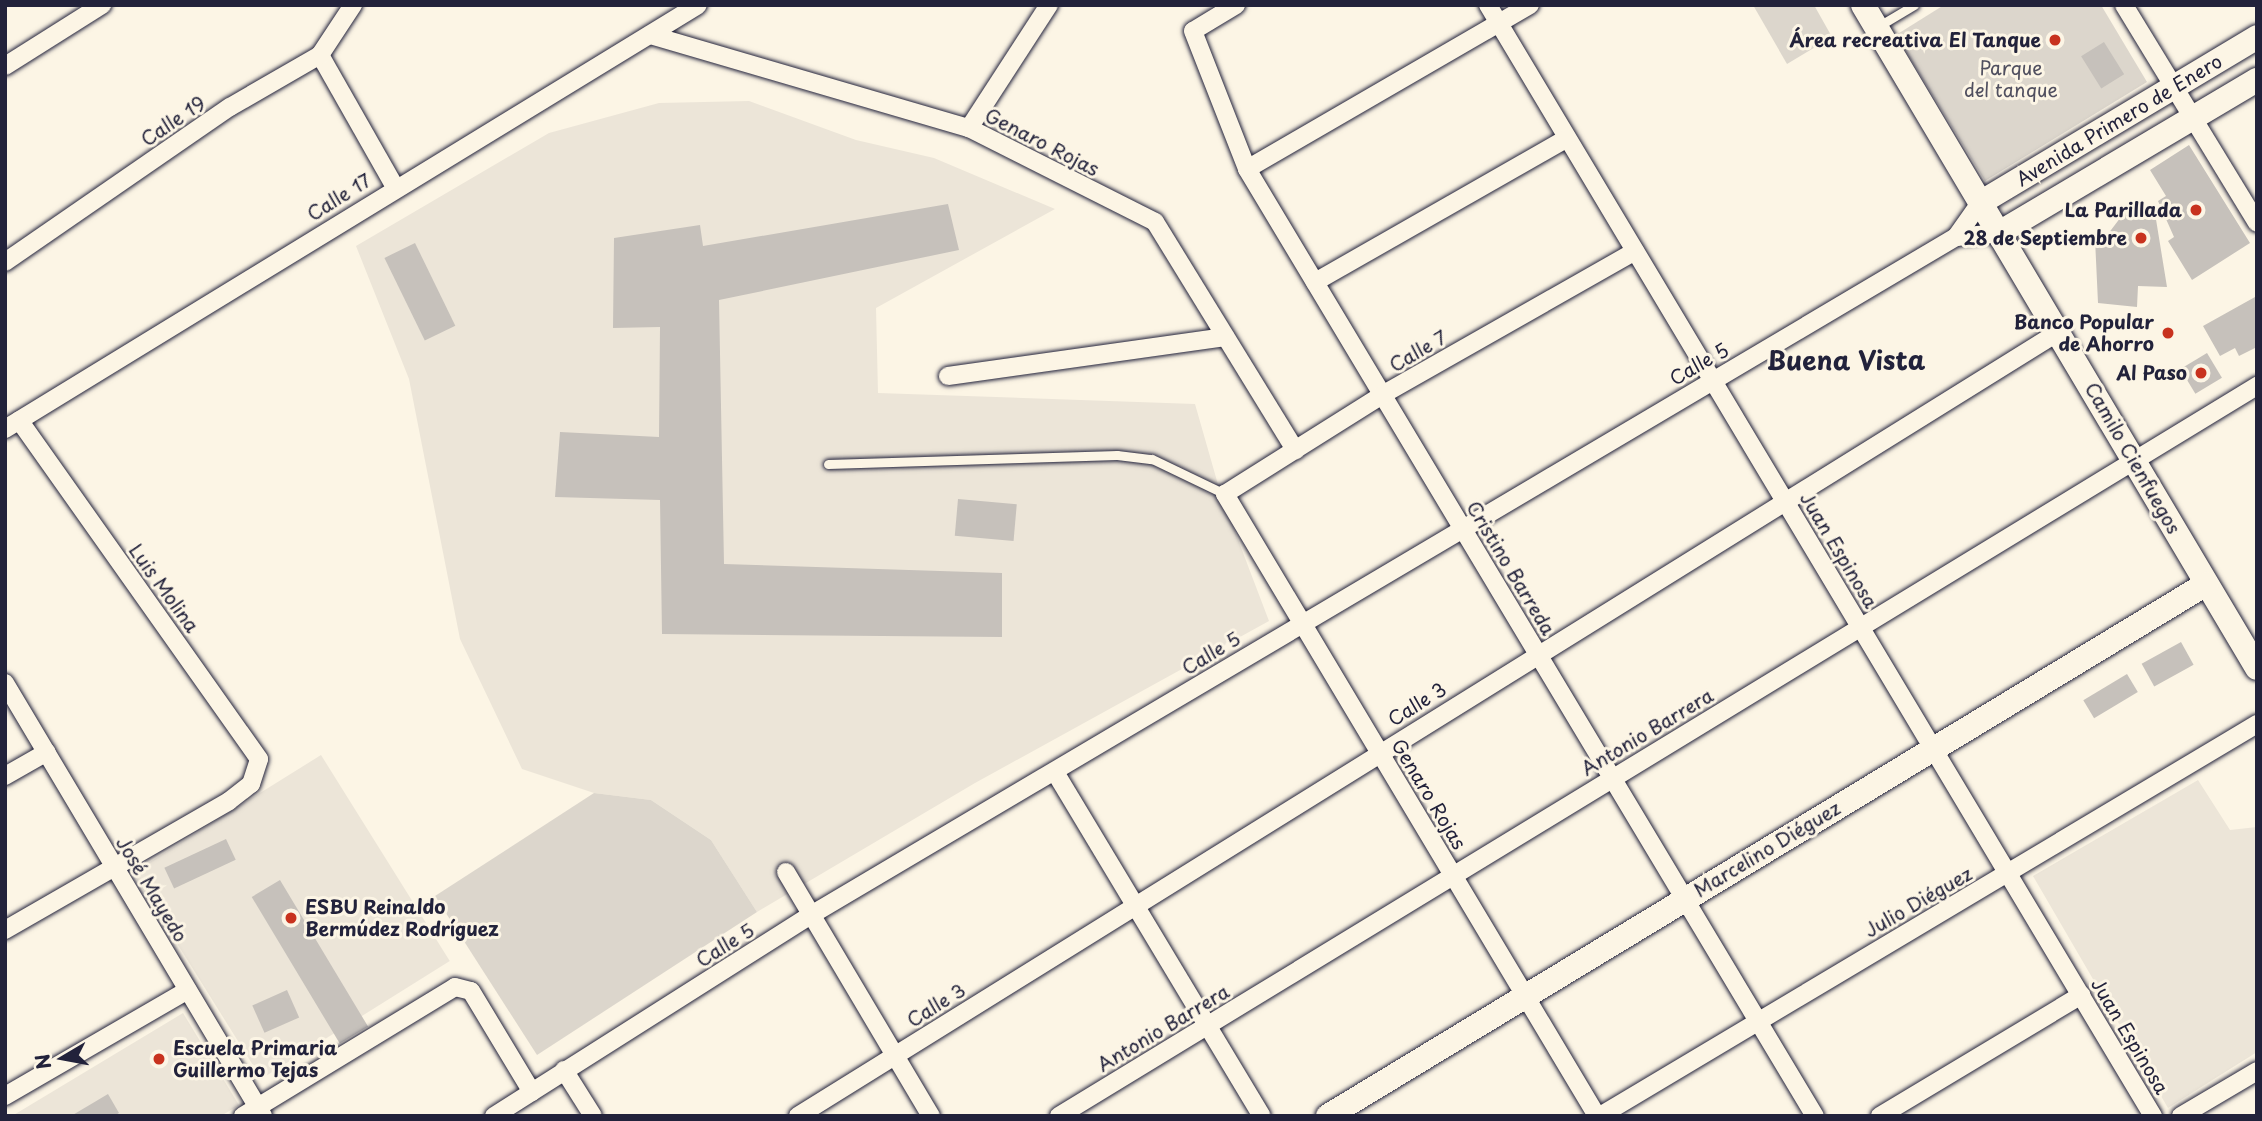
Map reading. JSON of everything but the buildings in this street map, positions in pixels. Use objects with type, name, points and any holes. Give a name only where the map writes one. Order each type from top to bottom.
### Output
[{"type":"street","points":[[5,66],[102,5]]},
{"type":"street","name":"Calle 19","points":[[5,262],[230,107],[320,55],[353,5]]},
{"type":"street","name":"Calle 17","points":[[12,425],[396,187],[698,5]]},
{"type":"street","points":[[969,128],[1049,5]]},
{"type":"street","name":"Cristino Barreda","points":[[1236,5],[1193,31],[1247,169],[1815,1116]]},
{"type":"street","name":"Juan Espinosa","points":[[1488,5],[2153,1116]]},
{"type":"street","points":[[1247,169],[1530,5]]},
{"type":"street","name":"Camilo Cienfuegos","points":[[1863,5],[2060,331],[2257,668]]},
{"type":"street","points":[[2124,5],[2176,86],[2257,223]]},
{"type":"street","name":"Genaro Rojas","points":[[649,35],[969,128],[1155,222],[1295,450]]},
{"type":"street","name":"Avenida Primero de Enero","points":[[1989,217],[2176,86],[2257,37]]},
{"type":"street","points":[[320,55],[396,187]]},
{"type":"street","name":"Avenida Primero de Enero","points":[[1989,217],[2194,118],[2257,80]]},
{"type":"street","points":[[1315,282],[1567,138]]},
{"type":"street","name":"Calle 5","points":[[1956,237],[1989,217]]},
{"type":"street","name":"Calle 5","points":[[494,1116],[811,915],[1055,772],[1462,526],[1989,217]]},
{"type":"street","name":"Calle 7","points":[[1226,494],[1382,395],[1635,251]]},
{"type":"street","name":"Calle 3","points":[[798,1116],[1379,751],[2060,331]]},
{"type":"street","points":[[948,376],[1225,337]]},
{"type":"street","name":"Antonio Barrera","points":[[1059,1116],[2257,386]]},
{"type":"street","name":"Luis Molina","points":[[12,425],[259,759],[251,784],[114,865]]},
{"type":"street","name":"Genaro Rojas","points":[[1226,494],[1598,1116]]},
{"type":"street","name":"Marcelino Diéguez","points":[[1328,1116],[2206,583]]},
{"type":"street","name":"José Mayedo","points":[[5,683],[188,990],[255,1113]]},
{"type":"street","name":"Julio Diéguez","points":[[1598,1116],[2257,724]]},
{"type":"street","points":[[5,776],[47,752]]},
{"type":"street","points":[[1055,772],[1262,1116]]},
{"type":"street","points":[[5,930],[114,865]]},
{"type":"street","points":[[786,872],[931,1116]]},
{"type":"street","points":[[255,1113],[455,987],[471,991],[532,1093]]},
{"type":"street","points":[[5,1096],[188,990]]},
{"type":"street","points":[[1880,1116],[2081,995]]},
{"type":"street","points":[[565,1070],[593,1116]]},
{"type":"street","points":[[2181,1116],[2257,1070]]},
{"type":"lane","points":[[1876,28],[1914,5]]},
{"type":"lane","points":[[828,464],[1118,455],[1152,458],[1226,494]]},
{"type":"shaded area","points":[[749,101],[856,140],[934,158],[1055,209],[876,308],[878,393],[1195,404],[1221,495],[1269,621],[975,783],[757,912],[711,840],[651,800],[594,793],[522,769],[460,639],[409,379],[356,246],[549,133],[659,103]]},
{"type":"shaded area","name":"ESBU Reinaldo Bermúdez Rodríguez","points":[[321,755],[450,961],[262,1079],[133,873]]},
{"type":"shaded area","points":[[2198,780],[2230,830],[2257,827],[2257,1052],[2168,1108],[2033,876]]},
{"type":"shaded area","name":"Escuela Primaria Guillermo Tejas","points":[[183,1013],[239,1105],[221,1116],[12,1116]]},
{"type":"green space","points":[[1753,5],[1814,5],[1832,37],[1787,64]]},
{"type":"green space","name":"Parque del tanque","points":[[1944,5],[2101,5],[2147,82],[1985,181],[1896,35]]},
{"type":"green space","points":[[594,793],[651,800],[711,840],[757,912],[537,1055],[435,896]]},
{"type":"place","name":"Área recreativa El Tanque","points":[[2055,40]]},
{"type":"place","name":"La Parillada","points":[[2196,210]]},
{"type":"place","name":"28 de Septiembre","points":[[2141,238]]},
{"type":"place","name":"Banco Popular de Ahorro","points":[[2168,333]]},
{"type":"place","name":"Al Paso","points":[[2201,373]]},
{"type":"place","name":"ESBU Reinaldo Bermúdez Rodríguez","points":[[291,918]]},
{"type":"place","name":"Escuela Primaria Guillermo Tejas","points":[[159,1059]]},
{"type":"district","name":"Buena Vista","points":[[1846,360]]}]
